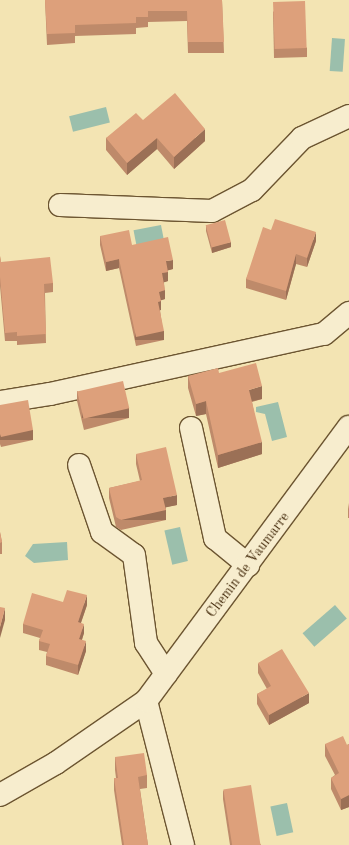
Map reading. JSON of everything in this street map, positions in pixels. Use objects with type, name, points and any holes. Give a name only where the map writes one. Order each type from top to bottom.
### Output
[{"type":"street","points":[[60,205],[212,211],[252,190],[302,138],[349,116]]},
{"type":"street","points":[[0,402],[58,393],[324,334],[349,313]]},
{"type":"street","name":"Chemin de Vaumarre","points":[[0,795],[56,763],[146,701],[349,427]]},
{"type":"street","points":[[191,428],[215,538],[248,565]]},
{"type":"street","points":[[79,466],[102,532],[134,555],[146,644],[166,674]]},
{"type":"street","points":[[146,701],[183,845]]},
{"type":"shaded area","points":[[332,38],[345,39],[343,72],[330,71]]},
{"type":"shaded area","points":[[106,107],[110,123],[73,132],[69,116]]},
{"type":"shaded area","points":[[161,225],[164,240],[136,245],[134,230]]},
{"type":"shaded area","points":[[278,402],[287,437],[272,441],[265,414],[256,412],[256,407]]},
{"type":"shaded area","points":[[180,527],[188,561],[172,565],[164,531]]},
{"type":"shaded area","points":[[67,542],[68,560],[34,563],[25,556],[33,544]]},
{"type":"shaded area","points":[[335,605],[347,619],[314,647],[303,633]]},
{"type":"shaded area","points":[[287,803],[293,832],[277,836],[270,807]]},
{"type":"building","points":[[45,0],[222,0],[224,42],[188,42],[187,11],[148,11],[148,17],[136,17],[136,23],[75,25],[75,33],[47,34]]},
{"type":"building","points":[[305,1],[307,48],[275,49],[273,2]]},
{"type":"building","points":[[175,93],[205,129],[174,157],[157,138],[127,163],[106,138],[136,113],[143,120]]},
{"type":"building","points":[[275,219],[316,232],[307,258],[296,254],[286,291],[246,279],[263,227],[271,230]]},
{"type":"building","points":[[225,220],[231,242],[212,247],[206,225]]},
{"type":"building","points":[[129,230],[132,245],[168,237],[173,260],[166,261],[168,272],[162,273],[165,290],[159,292],[161,301],[158,302],[164,331],[136,337],[119,259],[106,262],[100,236]]},
{"type":"building","points":[[0,256],[1,262],[50,257],[53,283],[44,284],[46,334],[17,336],[17,332],[5,333],[0,277]]},
{"type":"building","points":[[256,363],[262,386],[249,390],[262,442],[218,455],[206,401],[196,404],[188,376],[218,368],[219,373]]},
{"type":"building","points":[[123,381],[129,408],[84,419],[77,392]]},
{"type":"building","points":[[28,400],[33,430],[1,437],[0,405]]},
{"type":"building","points":[[166,447],[177,495],[163,498],[166,510],[121,520],[116,517],[109,488],[142,480],[136,454]]},
{"type":"building","points":[[0,532],[2,542],[0,543]]},
{"type":"building","points":[[67,590],[87,595],[78,622],[84,624],[79,639],[86,641],[78,665],[46,656],[50,644],[39,641],[43,630],[23,624],[32,593],[63,602]]},
{"type":"building","points":[[0,607],[5,608],[0,627]]},
{"type":"building","points":[[282,649],[309,693],[269,715],[257,694],[271,686],[258,663]]},
{"type":"building","points":[[343,736],[347,745],[349,744],[349,795],[341,799],[331,778],[339,773],[325,744]]},
{"type":"building","points":[[144,753],[147,775],[138,777],[148,845],[124,845],[114,778],[118,778],[115,757]]},
{"type":"building","points":[[251,785],[261,845],[232,845],[223,789]]}]
